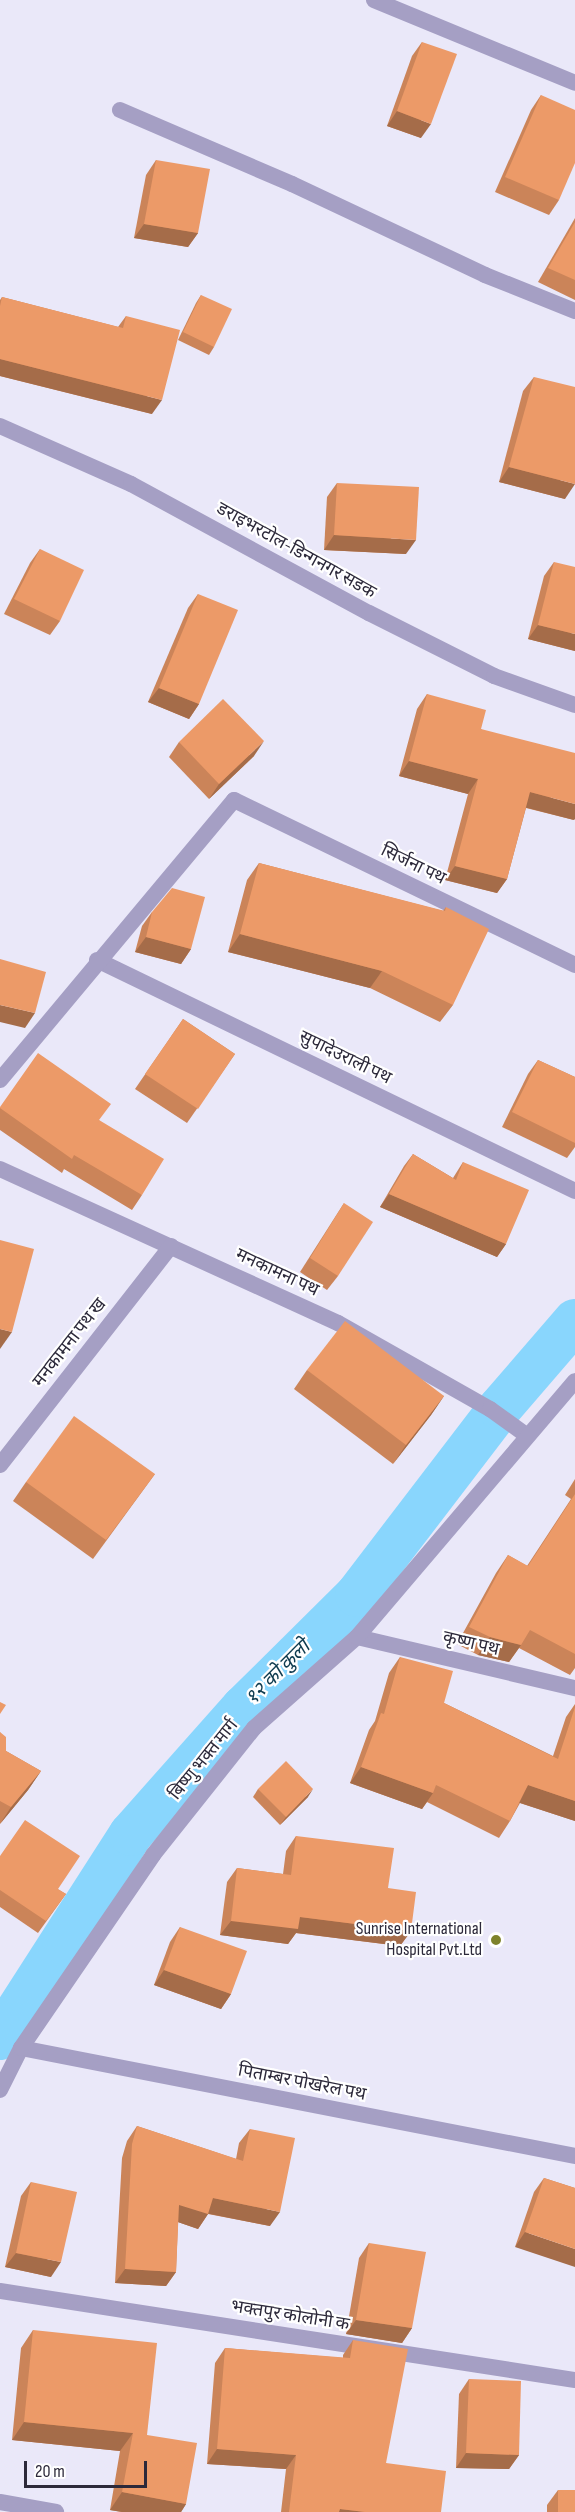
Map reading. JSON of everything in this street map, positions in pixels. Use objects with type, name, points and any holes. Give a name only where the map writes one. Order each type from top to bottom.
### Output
[{"type":"street","points":[[374,0],[575,83]]},
{"type":"street","points":[[120,110],[292,184],[485,275],[575,311]]},
{"type":"street","name":"डराइभरटोल-डिन्गनगर सडक","points":[[0,426],[131,483],[369,613],[494,676],[575,705]]},
{"type":"street","name":"सिर्जना पथ","points":[[97,960],[234,800],[575,965]]},
{"type":"street","points":[[0,1080],[97,960]]},
{"type":"street","name":"सुपादेउराली पथ","points":[[97,960],[575,1191]]},
{"type":"street","name":"मनकामना पथ","points":[[0,1169],[338,1323],[490,1409],[526,1435]]},
{"type":"street","name":"मनकामना पथ ख","points":[[0,1465],[171,1246]]},
{"type":"street","name":"बिष्णु भक्त मार्ग","points":[[0,2090],[21,2048],[153,1855],[254,1728],[357,1637],[526,1435],[575,1382]]},
{"type":"street","name":"कृष्ण पथ","points":[[357,1637],[575,1688]]},
{"type":"street","name":"पिताम्बर पोखरेल पथ","points":[[21,2048],[575,2156]]},
{"type":"street","name":"भक्तपुर कोलोनी क","points":[[0,2291],[575,2379]]},
{"type":"street","points":[[0,2502],[56,2512]]},
{"type":"building","points":[[422,42],[457,54],[431,124],[397,111]]},
{"type":"building","points":[[541,95],[575,110],[575,163],[559,200],[505,177]]},
{"type":"building","points":[[156,160],[210,169],[198,233],[144,224]]},
{"type":"building","points":[[575,222],[575,280],[548,268]]},
{"type":"building","points":[[201,295],[232,309],[214,347],[183,332]]},
{"type":"building","points":[[2,297],[123,328],[126,316],[180,330],[162,400],[0,359]]},
{"type":"building","points":[[534,377],[575,387],[575,484],[509,467]]},
{"type":"building","points":[[337,483],[419,487],[416,540],[334,535]]},
{"type":"building","points":[[40,549],[84,570],[60,621],[14,599]]},
{"type":"building","points":[[554,562],[575,567],[575,634],[538,625]]},
{"type":"building","points":[[198,594],[238,610],[199,704],[159,688]]},
{"type":"building","points":[[427,694],[486,710],[481,729],[575,753],[575,804],[530,792],[507,879],[455,866],[478,779],[409,761]]},
{"type":"building","points":[[223,699],[264,741],[219,784],[179,742]]},
{"type":"building","points":[[259,863],[445,911],[446,907],[489,929],[453,1005],[382,971],[240,934]]},
{"type":"building","points":[[172,888],[205,897],[191,949],[146,937],[152,912]]},
{"type":"building","points":[[0,959],[46,972],[35,1013],[0,1005]]},
{"type":"building","points":[[183,1019],[235,1054],[198,1109],[145,1074]]},
{"type":"building","points":[[38,1053],[111,1104],[99,1120],[164,1159],[142,1195],[74,1155],[72,1159],[0,1108]]},
{"type":"building","points":[[538,1060],[575,1077],[575,1143],[512,1112]]},
{"type":"building","points":[[413,1154],[456,1180],[463,1162],[529,1190],[506,1244],[389,1194]]},
{"type":"building","points":[[344,1203],[373,1222],[338,1276],[310,1258]]},
{"type":"building","points":[[0,1240],[34,1249],[12,1332],[0,1329]]},
{"type":"building","points":[[345,1321],[444,1396],[406,1445],[307,1370]]},
{"type":"building","points":[[74,1416],[155,1474],[106,1540],[26,1482]]},
{"type":"building","points":[[575,1494],[575,1654],[530,1630],[521,1645],[490,1637],[469,1627],[508,1555],[528,1566]]},
{"type":"building","points":[[400,1657],[453,1671],[444,1703],[558,1759],[575,1707],[575,1801],[528,1785],[510,1821],[436,1785],[433,1793],[361,1767],[381,1713],[384,1714]]},
{"type":"building","points":[[0,1702],[6,1705],[0,1714]]},
{"type":"building","points":[[0,1732],[6,1737],[6,1751],[41,1771],[11,1807],[0,1801]]},
{"type":"building","points":[[286,1761],[313,1789],[286,1817],[258,1789]]},
{"type":"building","points":[[25,1820],[80,1856],[58,1889],[66,1894],[46,1921],[0,1890],[0,1856]]},
{"type":"building","points":[[296,1836],[394,1848],[388,1888],[416,1892],[411,1931],[300,1917],[298,1929],[231,1921],[237,1868],[291,1875]]},
{"type":"building","points":[[180,1927],[247,1951],[231,1994],[164,1970]]},
{"type":"building","points":[[137,2126],[243,2161],[250,2129],[295,2138],[280,2212],[213,2198],[208,2214],[179,2205],[176,2272],[125,2269],[132,2144]]},
{"type":"building","points":[[544,2178],[575,2188],[575,2249],[525,2232]]},
{"type":"building","points":[[31,2182],[77,2192],[61,2262],[16,2253]]},
{"type":"building","points":[[369,2243],[426,2252],[412,2328],[356,2320]]},
{"type":"building","points":[[33,2330],[157,2343],[147,2435],[197,2443],[186,2504],[122,2492],[133,2433],[24,2422]]},
{"type":"building","points":[[353,2340],[408,2349],[386,2463],[446,2471],[441,2512],[365,2512],[340,2509],[339,2512],[289,2512],[296,2455],[217,2449],[225,2348],[350,2358]]},
{"type":"building","points":[[469,2379],[521,2381],[519,2455],[466,2453]]},
{"type":"building","points":[[558,2490],[575,2490],[575,2512],[558,2512]]},
{"type":"waterway","name":"१२ को कुलो","points":[[0,2038],[131,1834],[243,1708],[357,1595],[500,1408],[575,1321]]},
{"type":"place","name":"Sunrise International Hospital Pvt.Ltd","points":[[496,1940]]}]
